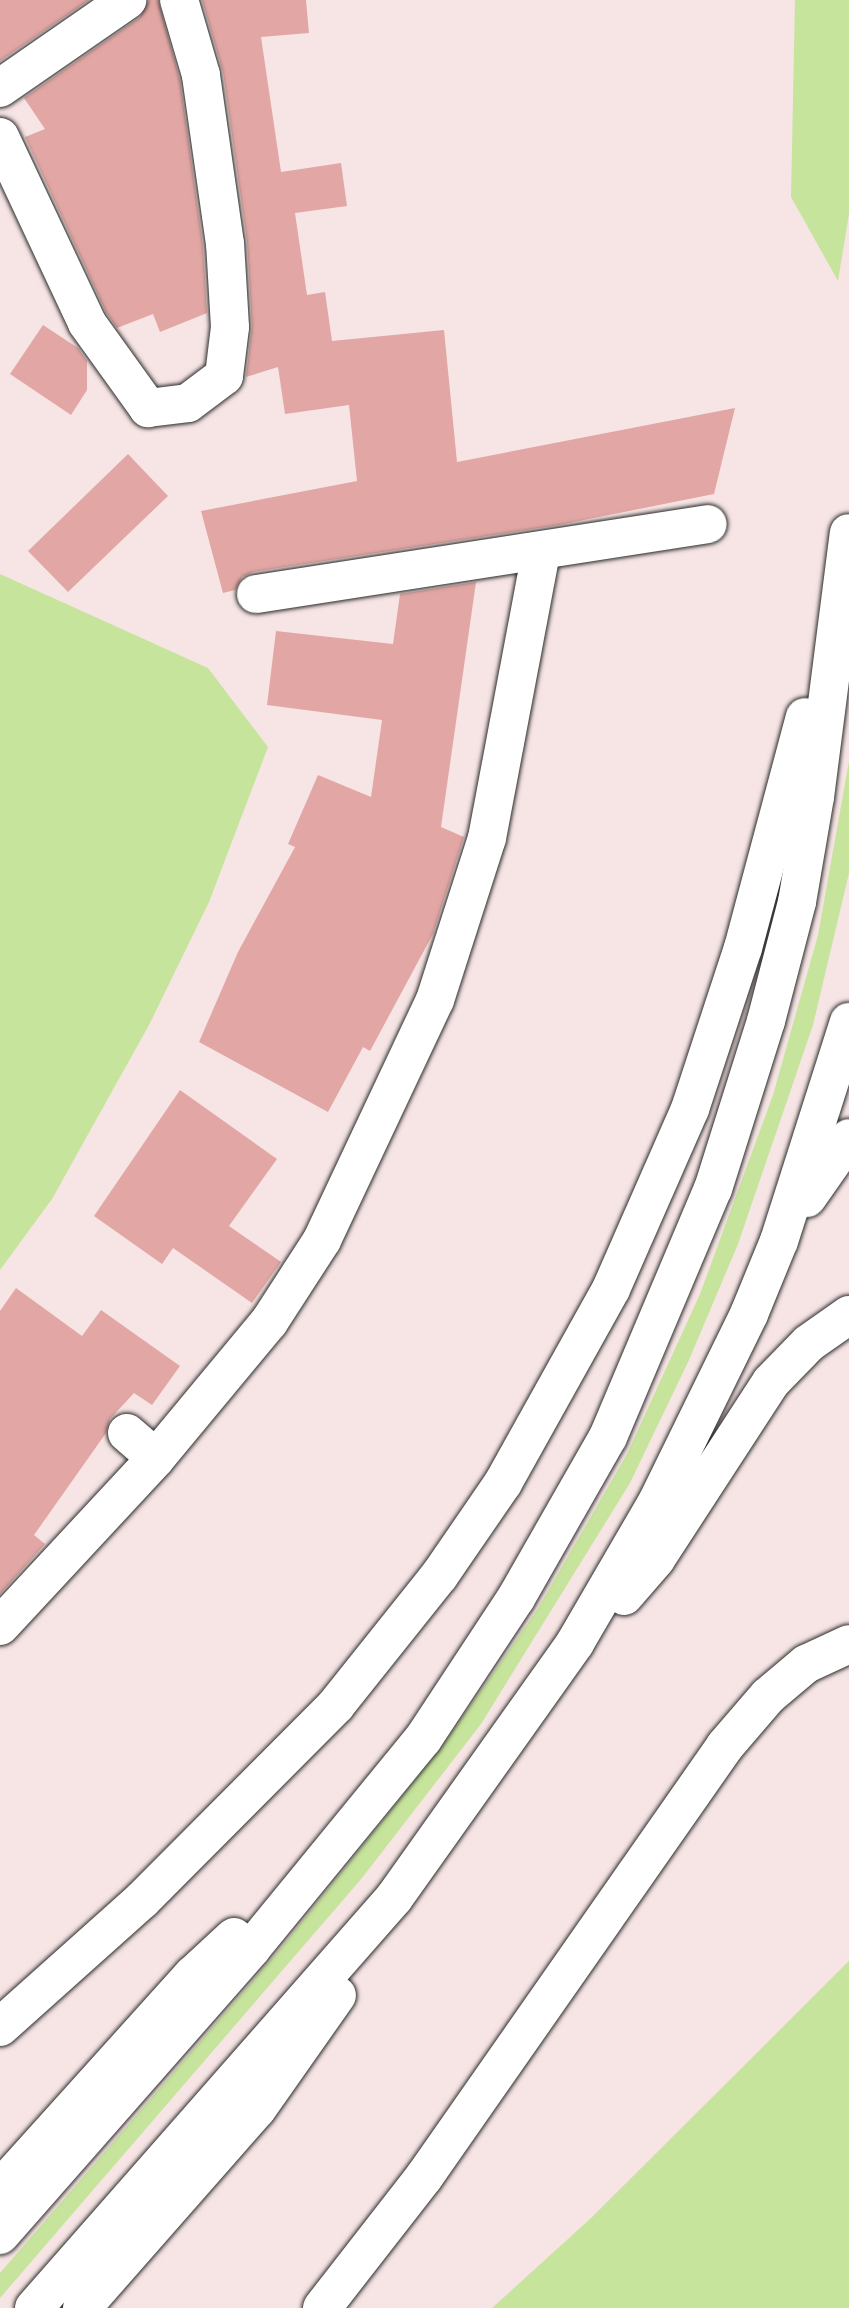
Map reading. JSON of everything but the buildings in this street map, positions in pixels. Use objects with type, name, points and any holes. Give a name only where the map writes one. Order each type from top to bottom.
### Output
[{"type":"main road","points":[[0,88],[127,0]]},
{"type":"main road","points":[[0,137],[87,323],[148,408],[188,403],[224,376],[230,327],[225,244],[201,75],[179,0]]},
{"type":"main road","points":[[256,594],[541,553],[708,524]]},
{"type":"main road","points":[[0,2235],[331,1853],[423,1739],[558,1527],[608,1437],[713,1189],[766,1021],[797,902],[849,533]]},
{"type":"main road","points":[[0,1626],[156,1458],[269,1322],[321,1240],[436,1000],[487,838],[541,553]]},
{"type":"main road","points":[[0,2027],[142,1900],[336,1704],[439,1576],[541,1420],[611,1289],[690,1109],[743,948],[843,576]]},
{"type":"main road","points":[[537,1700],[656,1504],[718,1383],[779,1241],[849,1022]]},
{"type":"main road","points":[[779,1241],[849,1138]]},
{"type":"main road","points":[[82,2308],[257,2109],[321,2020],[394,1898],[537,1700],[656,1559],[771,1382],[809,1343],[849,1315]]},
{"type":"main road","points":[[127,1433],[156,1458]]},
{"type":"main road","points":[[322,2308],[431,2167],[724,1746],[768,1696],[806,1664],[849,1644]]},
{"type":"main road","points":[[0,2189],[193,1975],[331,1853]]},
{"type":"main road","points":[[34,2308],[394,1898]]},
{"type":"green space","points":[[795,0],[849,0],[849,214],[838,281],[791,197]]},
{"type":"green space","points":[[0,574],[208,668],[268,747],[209,902],[149,1025],[52,1199],[0,1270]]},
{"type":"green space","points":[[849,761],[849,873],[813,1025],[738,1244],[689,1360],[630,1483],[481,1724],[362,1878],[0,2298],[0,2273],[281,1948],[443,1745],[537,1610],[627,1454],[700,1294],[773,1095],[818,935]]},
{"type":"green space","points":[[849,1961],[849,2308],[492,2308],[590,2219]]}]
